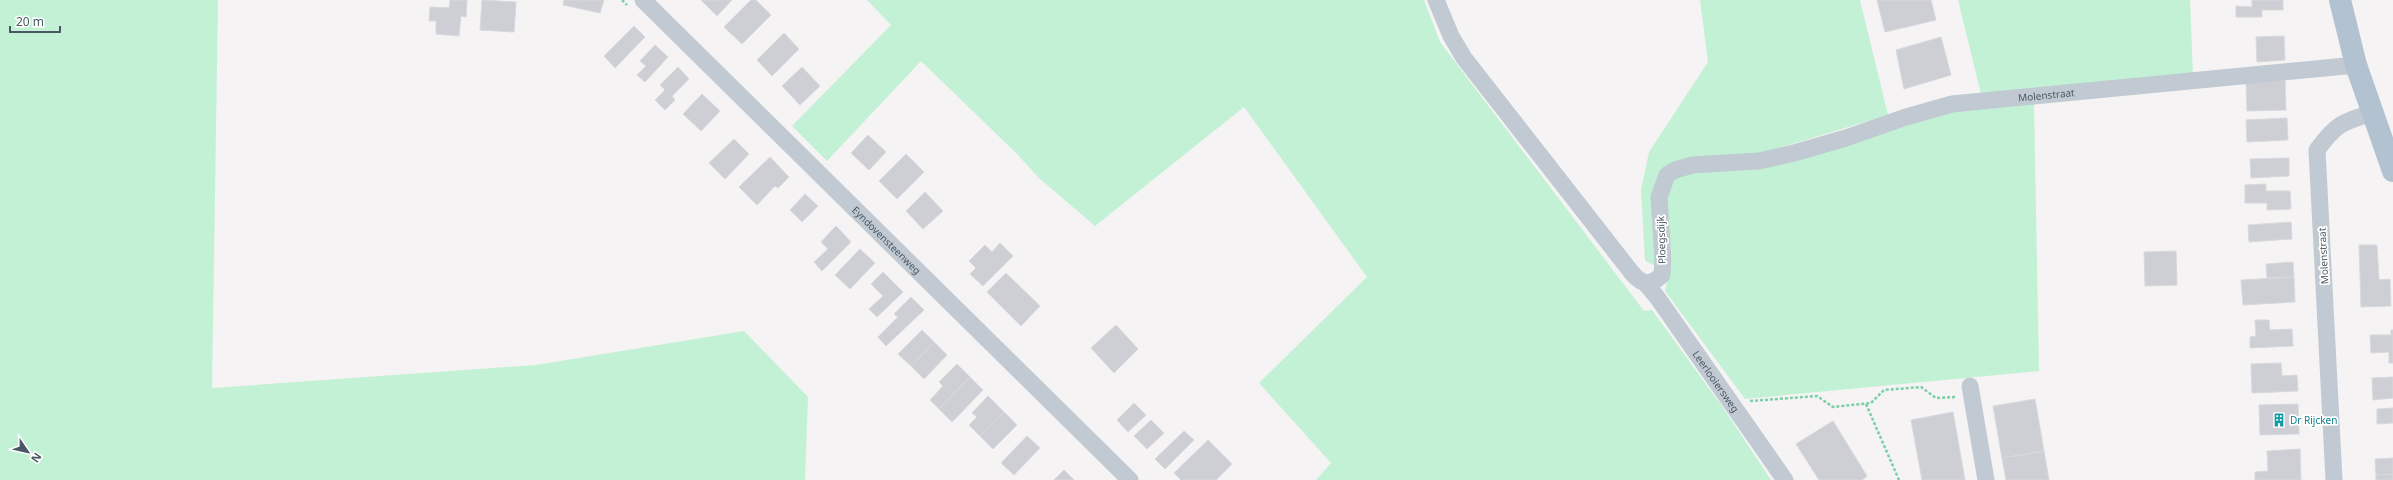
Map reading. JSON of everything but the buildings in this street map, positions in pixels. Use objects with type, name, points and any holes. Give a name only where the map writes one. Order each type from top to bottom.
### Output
[{"type":"main road","points":[[2340,0],[2356,66],[2393,171]]},
{"type":"street","name":"Eyndovensteenweg","points":[[643,0],[1130,480]]},
{"type":"street","points":[[1436,0],[1451,36],[1464,58],[1639,282],[1646,284]]},
{"type":"street","name":"Molenstraat","points":[[1952,104],[2356,66]]},
{"type":"street","name":"Ploegsdijk","points":[[1646,284],[1654,283],[1662,275],[1663,260],[1658,197],[1667,175],[1675,170],[1692,165],[1759,161],[1794,153],[1846,138],[1906,117],[1952,104]]},
{"type":"street","name":"Molenstraat","points":[[2334,480],[2317,150],[2328,135],[2342,122],[2372,112]]},
{"type":"street","name":"Leerlooiersweg","points":[[1646,284],[1657,297],[1785,480]]},
{"type":"street","points":[[1971,391],[1986,480]]},
{"type":"path","points":[[1732,403],[1817,396],[1833,406],[1871,403],[1884,390],[1921,387],[1936,398],[1971,391]]},
{"type":"path","points":[[1866,404],[1899,480]]},
{"type":"green space","points":[[0,0],[218,0],[212,388],[536,365],[744,331],[808,397],[805,480],[0,480]]},
{"type":"green space","points":[[867,0],[1424,0],[1440,42],[1644,311],[1652,310],[1724,409],[1771,480],[1316,480],[1331,463],[1259,383],[1367,277],[1244,107],[1095,226],[1039,178],[1015,152],[921,61],[827,161],[792,126],[891,25]]},
{"type":"green space","points":[[1700,0],[1860,0],[1888,115],[1762,153],[1664,169],[1656,266],[1645,261],[1641,190],[1649,152],[1708,62]]},
{"type":"green space","points":[[1958,0],[2190,0],[2193,76],[1981,94]]},
{"type":"green space","points":[[2034,103],[2039,371],[1745,399],[1665,291],[1671,267],[1666,207],[1667,196],[1671,185],[1679,176],[1890,130],[1963,109]]},
{"type":"place","name":"Dr Rijcken","points":[[2279,420]]}]
